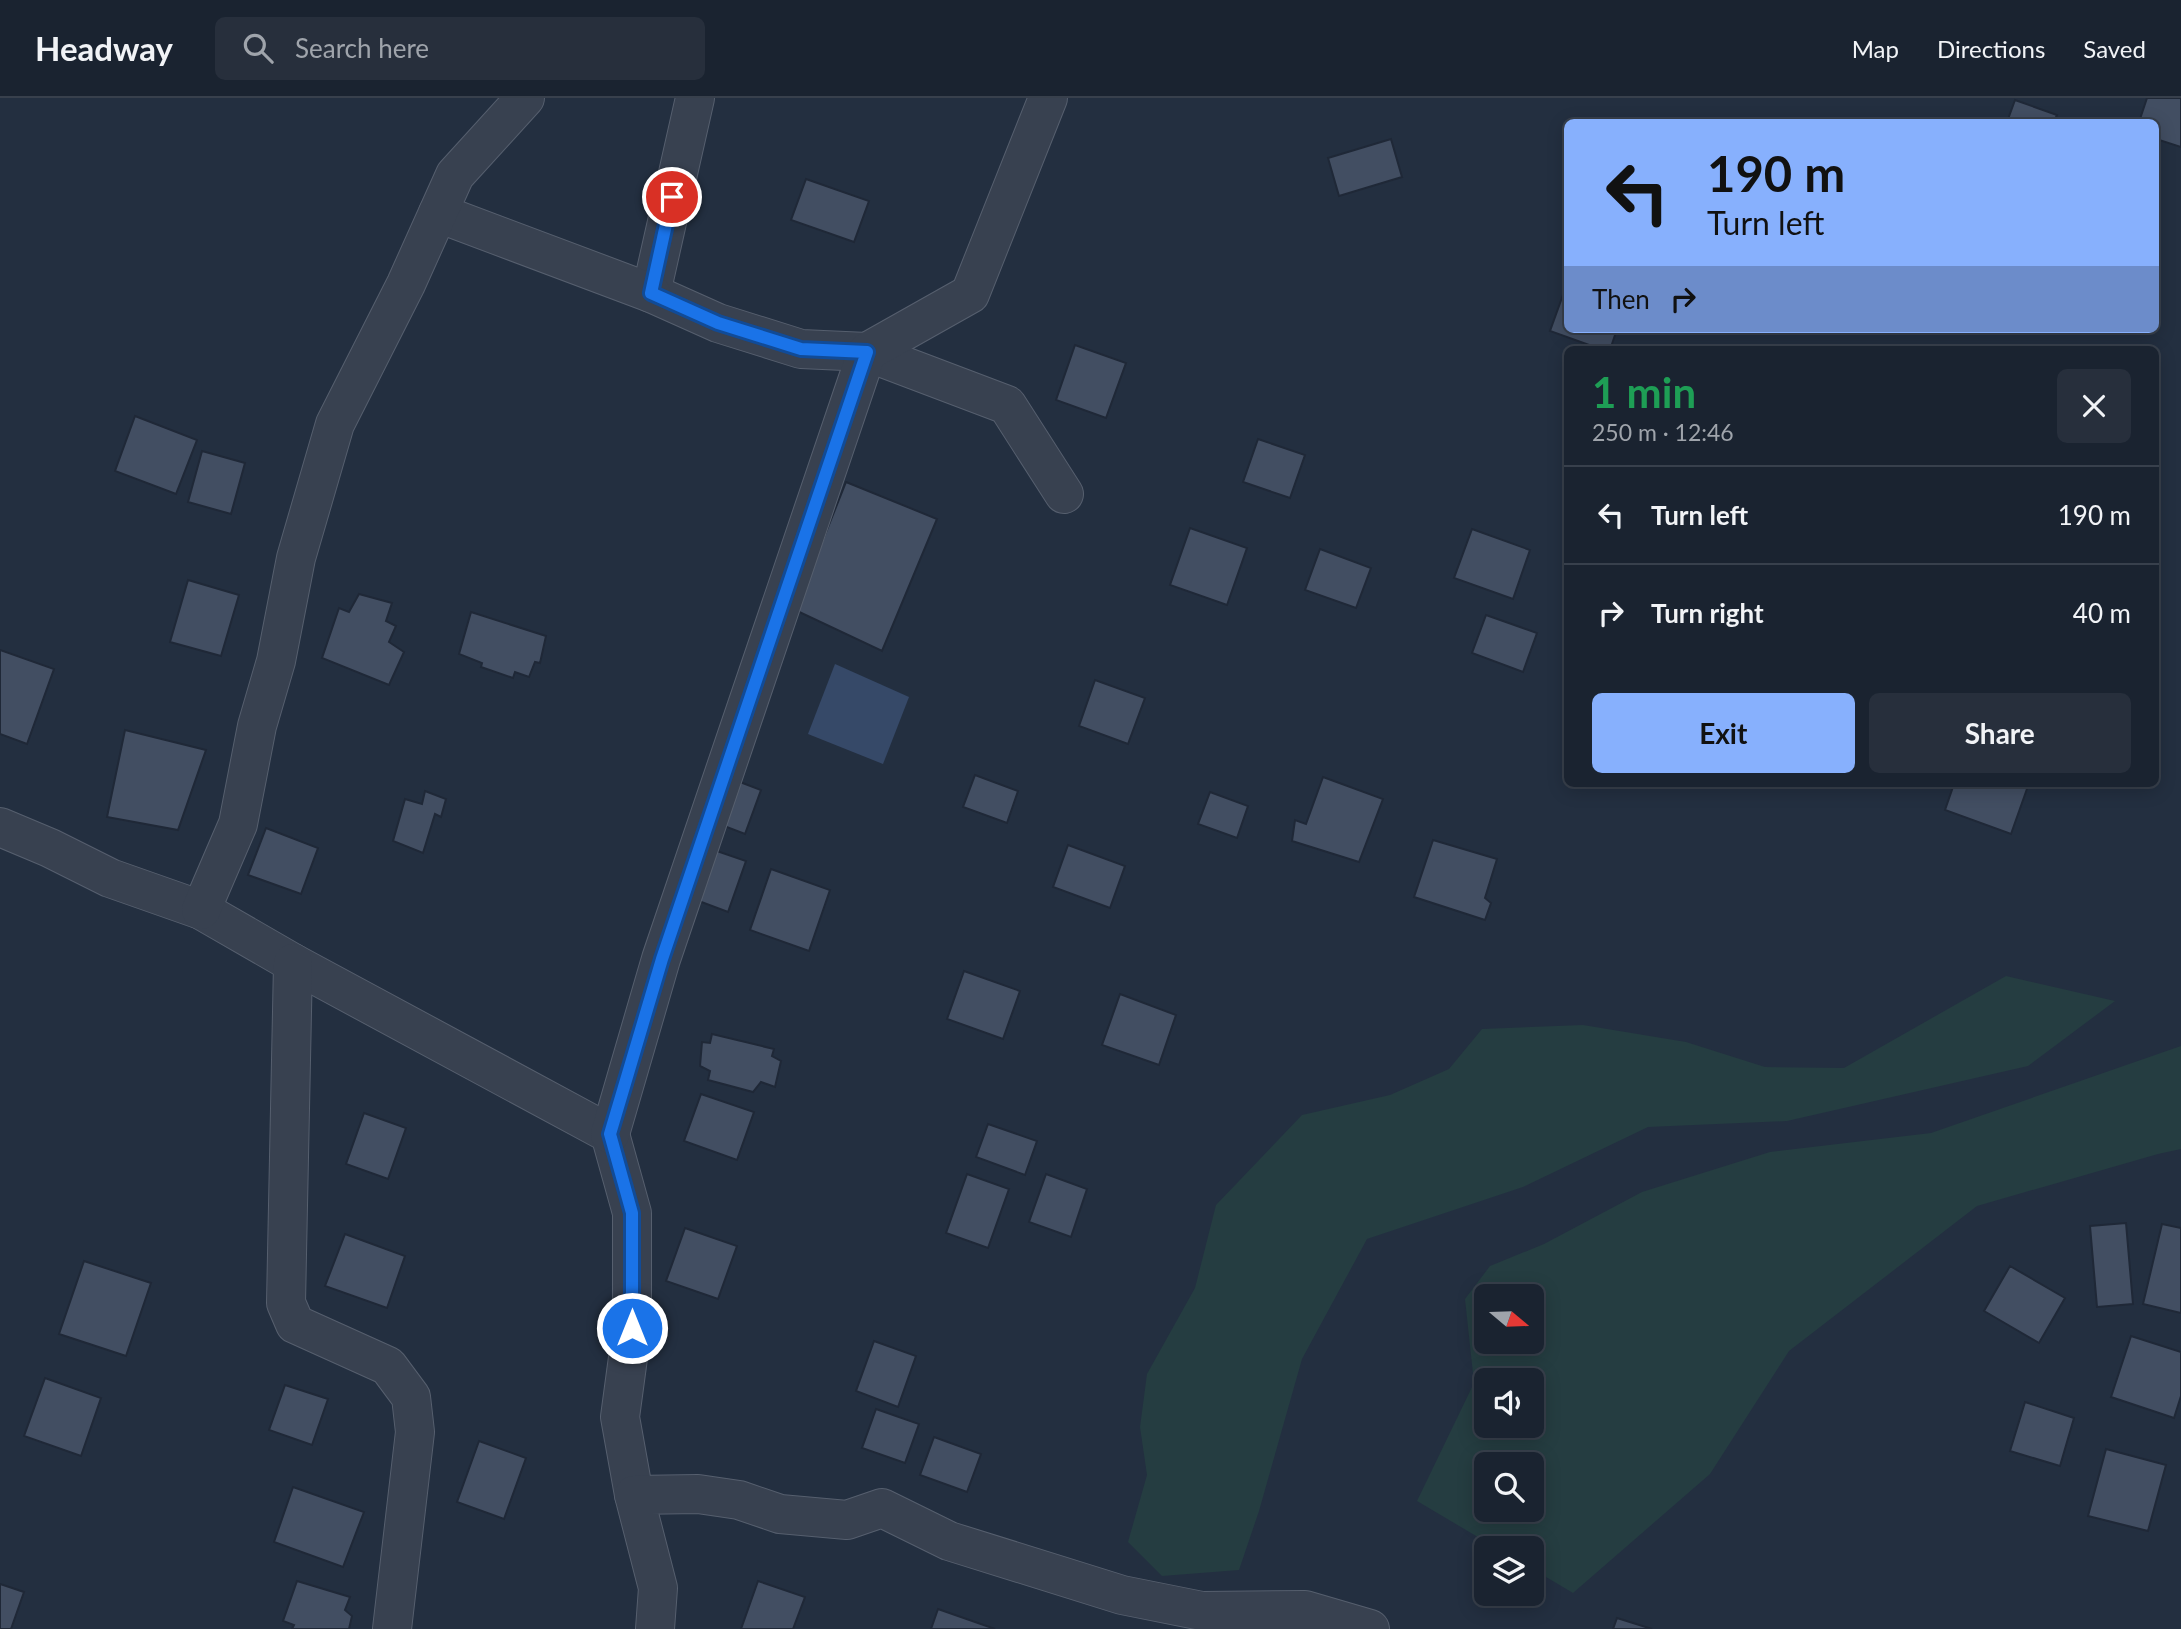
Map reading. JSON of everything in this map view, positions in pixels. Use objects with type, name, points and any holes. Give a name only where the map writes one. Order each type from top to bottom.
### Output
[{"type":"street","points":[[201,909],[238,824],[257,726],[276,661],[296,558],[335,424],[407,284],[455,175],[525,98]]},
{"type":"street","points":[[651,293],[695,98]]},
{"type":"street","points":[[655,1629],[658,1588],[634,1495],[620,1417],[632,1328],[632,1213],[610,1134],[662,959],[867,352],[970,294],[1048,98]]},
{"type":"street","points":[[438,213],[651,293],[718,323],[801,349],[867,352],[1007,405],[1064,495]]},
{"type":"street","points":[[0,827],[110,878],[201,909],[293,963],[610,1134]]},
{"type":"street","points":[[293,963],[286,1303],[295,1324],[388,1366],[411,1397],[415,1432],[392,1629]]},
{"type":"street","points":[[634,1495],[698,1494],[739,1500],[780,1514],[847,1520],[882,1508],[949,1541],[1122,1595],[1202,1611],[1305,1610],[1370,1629]]},
{"type":"green space","points":[[2006,976],[2115,1001],[2028,1066],[1787,1121],[1648,1127],[1523,1187],[1367,1239],[1302,1359],[1259,1511],[1239,1570],[1162,1576],[1128,1542],[1147,1475],[1140,1427],[1147,1374],[1195,1288],[1216,1205],[1302,1115],[1390,1095],[1449,1069],[1482,1029],[1583,1025],[1686,1042],[1765,1067],[1844,1068]]},
{"type":"green space","points":[[2181,1046],[2181,1149],[1977,1206],[1789,1351],[1710,1474],[1573,1593],[1544,1576],[1544,1536],[1476,1536],[1417,1501],[1474,1383],[1465,1299],[1474,1287],[1474,1354],[1544,1354],[1544,1284],[1476,1284],[1490,1266],[1544,1244],[1642,1192],[1770,1152],[1931,1133]]},
{"type":"water","points":[[835,664],[909,697],[883,764],[808,734]]},
{"type":"building","points":[[2147,98],[2181,98],[2181,147],[2159,140],[2159,119],[2140,119]]},
{"type":"building","points":[[2015,100],[2057,115],[2055,119],[2008,119]]},
{"type":"building","points":[[1391,139],[1402,177],[1339,196],[1328,158]]},
{"type":"building","points":[[806,179],[869,201],[854,242],[791,220]]},
{"type":"building","points":[[1564,292],[1564,333],[1616,333],[1611,346],[1592,346],[1550,331]]},
{"type":"building","points":[[1075,345],[1126,363],[1106,418],[1056,400]]},
{"type":"building","points":[[135,416],[197,440],[176,494],[115,471]]},
{"type":"building","points":[[1258,439],[1305,455],[1290,498],[1243,482]]},
{"type":"building","points":[[202,451],[245,463],[231,514],[188,502]]},
{"type":"building","points":[[846,482],[937,519],[882,651],[795,610]]},
{"type":"building","points":[[1190,528],[1247,548],[1227,605],[1170,585]]},
{"type":"building","points":[[1472,529],[1530,550],[1513,599],[1454,578]]},
{"type":"building","points":[[1320,549],[1371,568],[1356,608],[1305,590]]},
{"type":"building","points":[[188,580],[239,595],[221,656],[170,642]]},
{"type":"building","points":[[359,594],[392,603],[386,621],[396,626],[389,642],[404,652],[389,685],[322,658],[339,608],[349,612]]},
{"type":"building","points":[[471,612],[546,636],[540,663],[535,662],[529,677],[515,672],[513,678],[481,667],[482,663],[459,654]]},
{"type":"building","points":[[1486,615],[1537,633],[1523,672],[1472,653]]},
{"type":"building","points":[[0,650],[54,669],[27,744],[0,734]]},
{"type":"building","points":[[1095,680],[1145,698],[1128,744],[1079,726]]},
{"type":"building","points":[[125,730],[206,750],[178,830],[107,817]]},
{"type":"building","points":[[975,775],[1018,791],[1007,823],[963,807]]},
{"type":"building","points":[[1323,777],[1383,799],[1359,862],[1292,841],[1295,820],[1306,824]]},
{"type":"building","points":[[740,782],[761,790],[745,834],[724,826]]},
{"type":"building","points":[[1953,787],[2028,787],[2011,834],[1945,810]]},
{"type":"building","points":[[425,791],[446,799],[441,817],[435,814],[423,853],[393,841],[405,799],[422,804]]},
{"type":"building","points":[[1210,792],[1248,806],[1237,838],[1198,824]]},
{"type":"building","points":[[266,828],[318,848],[301,894],[248,875]]},
{"type":"building","points":[[1433,840],[1497,859],[1485,898],[1491,903],[1485,920],[1414,897]]},
{"type":"building","points":[[1068,845],[1125,866],[1110,908],[1053,887]]},
{"type":"building","points":[[714,850],[746,861],[728,912],[696,900]]},
{"type":"building","points":[[771,869],[830,890],[809,951],[750,930]]},
{"type":"building","points":[[964,971],[1020,991],[1003,1039],[947,1019]]},
{"type":"building","points":[[1120,994],[1176,1015],[1159,1065],[1102,1045]]},
{"type":"building","points":[[712,1034],[774,1049],[772,1056],[781,1061],[775,1087],[761,1082],[753,1092],[708,1080],[710,1071],[700,1066],[702,1042],[710,1043]]},
{"type":"building","points":[[701,1094],[754,1112],[737,1160],[684,1141]]},
{"type":"building","points":[[364,1113],[406,1128],[388,1179],[346,1164]]},
{"type":"building","points":[[988,1124],[1037,1141],[1025,1175],[976,1157]]},
{"type":"building","points":[[967,1174],[1009,1189],[988,1248],[946,1233]]},
{"type":"building","points":[[1046,1174],[1087,1189],[1071,1237],[1029,1222]]},
{"type":"building","points":[[2126,1223],[2133,1304],[2097,1307],[2090,1226]]},
{"type":"building","points":[[2162,1224],[2181,1228],[2181,1313],[2143,1304]]},
{"type":"building","points":[[685,1228],[737,1246],[718,1299],[666,1281]]},
{"type":"building","points":[[345,1234],[405,1256],[387,1308],[325,1286]]},
{"type":"building","points":[[84,1261],[151,1283],[126,1356],[59,1334]]},
{"type":"building","points":[[2010,1266],[2065,1298],[2039,1343],[1984,1311]]},
{"type":"building","points":[[2131,1336],[2181,1352],[2181,1396],[2174,1418],[2111,1397]]},
{"type":"building","points":[[874,1341],[916,1356],[898,1407],[856,1391]]},
{"type":"building","points":[[45,1378],[101,1398],[81,1456],[24,1436]]},
{"type":"building","points":[[285,1385],[328,1399],[312,1445],[269,1430]]},
{"type":"building","points":[[2025,1402],[2074,1418],[2060,1466],[2010,1451]]},
{"type":"building","points":[[876,1409],[919,1424],[905,1463],[862,1448]]},
{"type":"building","points":[[934,1437],[981,1454],[967,1492],[920,1475]]},
{"type":"building","points":[[479,1441],[526,1458],[504,1519],[457,1502]]},
{"type":"building","points":[[2106,1449],[2166,1465],[2148,1531],[2088,1516]]},
{"type":"building","points":[[293,1487],[364,1512],[343,1567],[274,1542]]},
{"type":"building","points":[[297,1581],[350,1597],[345,1610],[352,1616],[349,1629],[292,1629],[294,1625],[283,1621]]},
{"type":"building","points":[[758,1581],[805,1597],[793,1629],[741,1629]]},
{"type":"building","points":[[0,1584],[24,1592],[11,1629],[0,1629]]},
{"type":"building","points":[[938,1609],[995,1629],[931,1629]]},
{"type":"building","points":[[1617,1618],[1652,1629],[1613,1629]]},
{"type":"route","points":[[632,1328],[632,1213],[610,1134],[662,959],[867,352],[801,349],[718,323],[651,293],[672,197]]}]
